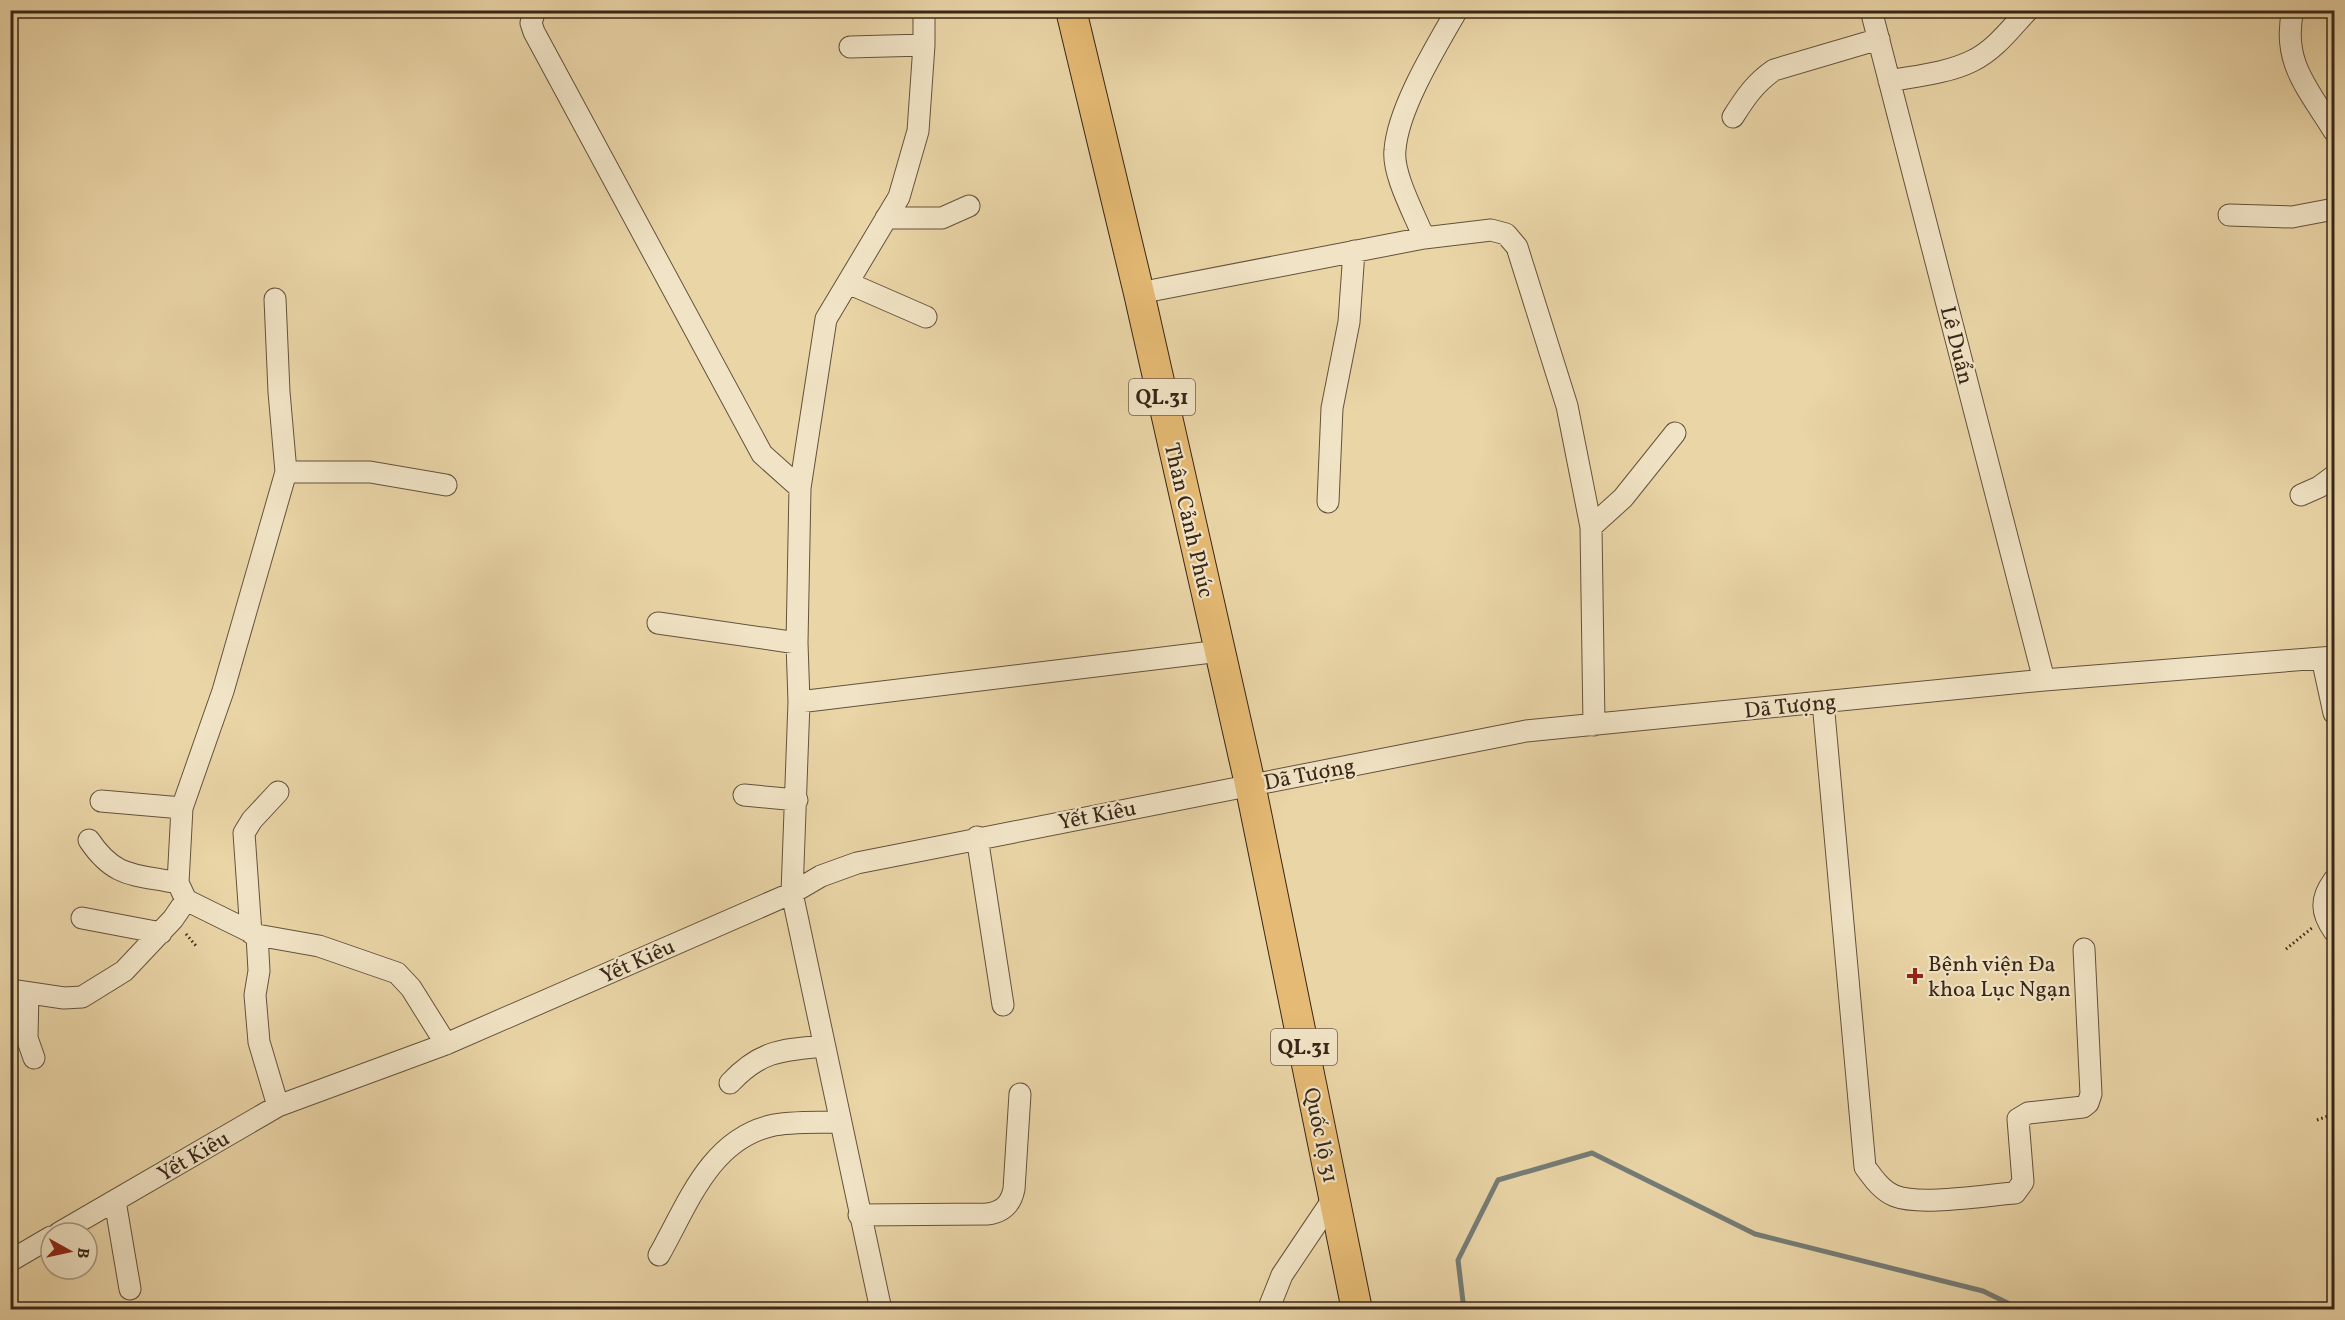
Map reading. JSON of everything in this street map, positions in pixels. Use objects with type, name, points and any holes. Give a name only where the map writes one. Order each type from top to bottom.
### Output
[{"type":"highway","name":"Thân Cảnh Phúc","points":[[1071,10],[1139,292],[1250,784]]},
{"type":"highway","name":"Quốc lộ 31","points":[[1250,784],[1359,1309]]},
{"type":"street","points":[[534,10],[531,23],[534,32],[762,454],[800,488]]},
{"type":"street","points":[[881,1310],[792,893],[799,702],[797,643],[800,488],[826,319],[899,197],[918,131],[924,10]]},
{"type":"street","points":[[1424,238],[1399,176],[1394,151],[1406,111],[1431,56],[1457,10]]},
{"type":"street","name":"Lê Duẩn","points":[[1871,10],[2044,680]]},
{"type":"street","points":[[1889,81],[1959,67],[1972,61],[1993,47],[2028,10]]},
{"type":"street","points":[[2293,10],[2290,52],[2296,71],[2334,131]]},
{"type":"street","points":[[1733,117],[1754,86],[1774,70],[1879,39]]},
{"type":"street","points":[[850,47],[924,45]]},
{"type":"street","points":[[886,218],[942,218],[969,206]]},
{"type":"street","points":[[2229,215],[2292,217],[2334,209]]},
{"type":"street","points":[[1139,292],[1424,238],[1491,230],[1506,234],[1517,247],[1567,406],[1591,527],[1594,725]]},
{"type":"street","points":[[1329,502],[1332,408],[1349,322],[1354,251]]},
{"type":"street","points":[[848,284],[926,317]]},
{"type":"street","points":[[34,1058],[27,1038],[19,992],[64,998],[82,997],[124,971],[161,933],[182,892],[182,808],[223,691],[286,472],[279,392],[275,299]]},
{"type":"street","points":[[1591,527],[1623,498],[1675,433]]},
{"type":"street","points":[[286,472],[370,472],[446,485]]},
{"type":"street","points":[[2301,495],[2319,487],[2334,476]]},
{"type":"street","points":[[657,623],[797,643]]},
{"type":"street","points":[[799,702],[1220,651]]},
{"type":"street","points":[[2328,657],[2334,713]]},
{"type":"street","name":"Dã Tượng","points":[[1250,784],[1526,731],[2044,680],[2328,657]]},
{"type":"street","points":[[1823,702],[1865,1167],[1878,1185],[1894,1196],[1912,1200],[2015,1193],[2021,1188],[2024,1182],[2018,1119],[2028,1113],[2083,1107],[2088,1103],[2091,1094],[2084,949]]},
{"type":"street","name":"Yết Kiêu","points":[[79,1221],[278,1106],[446,1044],[792,893],[820,876],[857,863],[977,837],[1250,784]]},
{"type":"street","points":[[278,792],[252,820],[244,833],[259,971],[255,995],[259,1042],[278,1106]]},
{"type":"street","points":[[744,795],[797,800]]},
{"type":"street","points":[[101,801],[182,808]]},
{"type":"street","points":[[977,837],[1003,1005]]},
{"type":"street","points":[[88,840],[101,858],[117,870],[182,892],[254,934],[319,946],[397,973],[411,988],[446,1044]]},
{"type":"street","points":[[2329,924],[2323,902],[2334,880]]},
{"type":"street","points":[[82,918],[161,933]]},
{"type":"street","points":[[730,1083],[745,1067],[767,1054],[824,1046]]},
{"type":"street","points":[[859,1215],[987,1214],[1001,1210],[1012,1198],[1014,1188],[1020,1094]]},
{"type":"street","points":[[659,1255],[706,1170],[719,1154],[735,1141],[751,1131],[773,1125],[840,1122]]},
{"type":"street","points":[[1268,1310],[1282,1275],[1335,1196]]},
{"type":"street","points":[[115,1200],[130,1289]]},
{"type":"street","points":[[10,1261],[39,1245]]},
{"type":"path","points":[[2286,950],[2329,924]]},
{"type":"path","points":[[2317,1120],[2334,1113]]},
{"type":"waterway","points":[[1464,1310],[1458,1260],[1498,1180],[1592,1153],[1755,1234],[1983,1291],[2022,1310]]},
{"type":"place","name":"Bệnh viện Đa khoa Lục Ngạn","points":[[1915,976]]}]
